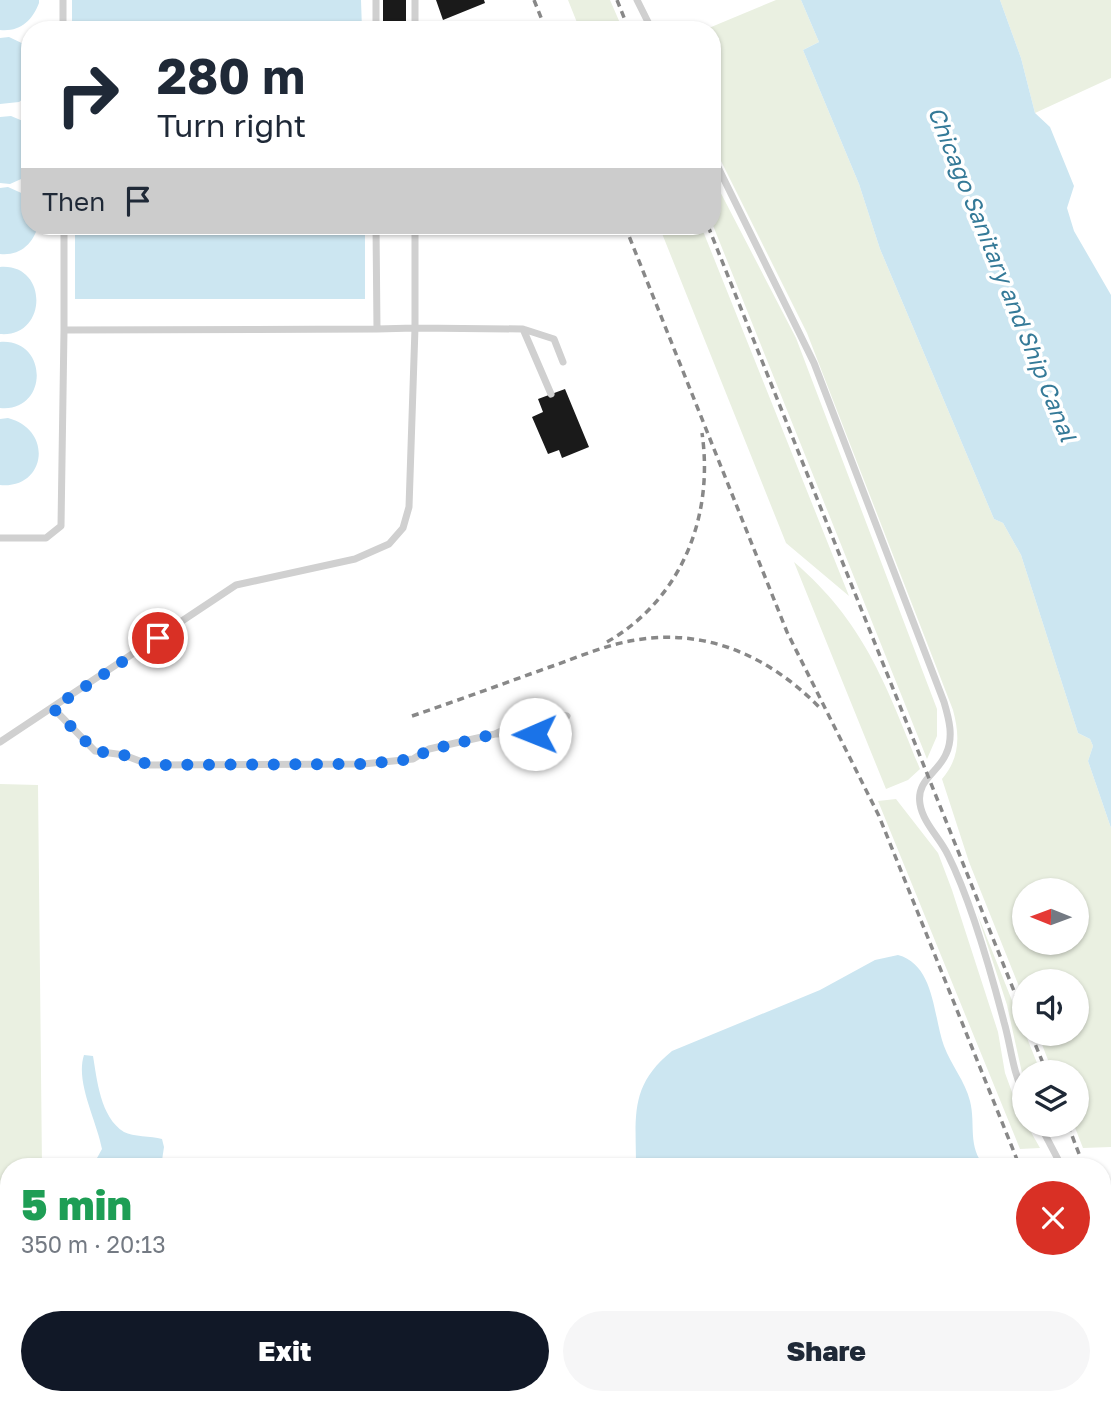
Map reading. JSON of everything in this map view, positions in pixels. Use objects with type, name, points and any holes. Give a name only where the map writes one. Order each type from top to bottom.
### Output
[{"type":"lane","points":[[63,0],[63,21]]},
{"type":"lane","points":[[376,0],[376,21]]},
{"type":"lane","points":[[415,0],[415,21]]},
{"type":"lane","points":[[638,0],[648,21]]},
{"type":"lane","points":[[721,173],[814,363],[944,702],[950,724],[950,741],[946,754],[922,785],[920,803],[925,818],[948,854],[960,884],[999,1002],[1012,1060]]},
{"type":"lane","points":[[0,538],[46,538],[61,526],[64,235]]},
{"type":"lane","points":[[376,235],[377,329]]},
{"type":"lane","points":[[0,741],[236,585],[355,559],[389,544],[402,528],[409,507],[415,235]]},
{"type":"lane","points":[[64,330],[523,330],[554,338],[563,362]]},
{"type":"lane","points":[[523,330],[551,394]]},
{"type":"lane","points":[[53,708],[95,751],[124,755],[150,765],[363,764],[413,759],[429,750],[495,734],[542,712],[567,716],[555,733],[495,734]]},
{"type":"lane","points":[[1046,1137],[1057,1158]]},
{"type":"green space","points":[[568,0],[610,0],[619,21],[576,21]]},
{"type":"green space","points":[[776,0],[801,0],[819,42],[803,50],[859,184],[880,249],[994,519],[1003,523],[1021,555],[1078,733],[1090,739],[1093,746],[1088,761],[1111,828],[1111,1147],[1083,1148],[1079,1137],[1089,1137],[1089,1060],[1048,1060],[1043,1046],[1089,1046],[1089,969],[1012,969],[969,862],[942,779],[952,763],[957,746],[953,710],[807,333],[721,161],[721,23]]},
{"type":"green space","points":[[1000,0],[1111,0],[1111,78],[1035,113],[1021,58]]},
{"type":"green space","points":[[721,193],[796,338],[937,709],[937,736],[927,759],[717,235],[721,235]]},
{"type":"green space","points":[[663,235],[705,235],[849,596],[786,543]]},
{"type":"green space","points":[[794,562],[839,608],[871,657],[920,769],[908,780],[886,789]]},
{"type":"green space","points":[[0,784],[38,785],[42,1158],[0,1158]]},
{"type":"green space","points":[[896,799],[938,853],[998,1032],[1005,1073],[1012,1092],[1012,1129],[878,801]]},
{"type":"green space","points":[[977,913],[1012,1000],[1012,1028]]},
{"type":"green space","points":[[1016,1046],[1030,1046],[1036,1060],[1019,1060]]},
{"type":"green space","points":[[1015,1137],[1034,1137],[1040,1148],[1020,1149]]},
{"type":"water","points":[[0,0],[39,0],[33,15],[27,21],[21,21],[21,26],[0,30]]},
{"type":"water","points":[[72,0],[361,0],[362,21],[72,21]]},
{"type":"water","name":"Chicago Sanitary and Ship Canal","points":[[801,0],[1000,0],[1021,58],[1035,113],[1050,127],[1074,186],[1067,208],[1074,231],[1111,295],[1111,828],[1088,761],[1093,746],[1090,739],[1078,733],[1021,555],[1003,523],[994,519],[880,249],[859,184],[803,50],[819,42]]},
{"type":"water","points":[[9,37],[21,43],[19,102],[0,104],[0,38]]},
{"type":"water","points":[[11,116],[21,120],[21,179],[10,184],[0,183],[0,117]]},
{"type":"water","points":[[8,187],[21,193],[21,235],[34,235],[25,247],[14,253],[0,254],[0,188]]},
{"type":"water","points":[[75,235],[365,235],[365,299],[75,299]]},
{"type":"water","points":[[0,267],[16,269],[27,276],[34,287],[36,300],[34,314],[27,325],[16,332],[0,334]]},
{"type":"water","points":[[0,342],[16,344],[28,351],[37,375],[28,399],[16,406],[0,408]]},
{"type":"water","points":[[8,418],[23,424],[33,434],[38,446],[38,458],[35,469],[27,478],[15,484],[0,485],[0,419]]},
{"type":"water","points":[[898,955],[919,969],[926,980],[944,1046],[968,1094],[974,1143],[979,1158],[636,1158],[636,1117],[642,1090],[658,1064],[672,1051],[820,990],[875,960]]},
{"type":"water","points":[[84,1055],[93,1056],[101,1097],[110,1117],[128,1134],[162,1139],[162,1158],[97,1158],[102,1149],[84,1089]]},
{"type":"building","points":[[383,0],[406,0],[406,21],[383,21]]},
{"type":"building","points":[[436,0],[484,0],[485,3],[443,20]]},
{"type":"building","points":[[565,389],[589,447],[562,458],[559,450],[548,454],[532,417],[543,412],[538,399]]},
{"type":"railway","points":[[534,0],[542,21]]},
{"type":"railway","points":[[617,0],[625,21]]},
{"type":"railway","points":[[629,235],[787,632],[879,816],[1016,1158]]},
{"type":"railway","points":[[712,235],[1012,986]]},
{"type":"railway","points":[[607,642],[633,624],[655,603],[673,579],[687,552],[703,495],[702,433]]},
{"type":"railway","points":[[412,716],[601,649],[624,642],[662,637],[688,638],[736,650],[780,674],[819,707]]},
{"type":"railway","points":[[1036,1046],[1042,1060]]},
{"type":"railway","points":[[1073,1137],[1081,1158]]},
{"type":"route","points":[[158,638],[53,708],[95,751],[124,755],[150,765],[204,767],[363,764],[413,759],[429,750],[495,734],[535,734]]}]
